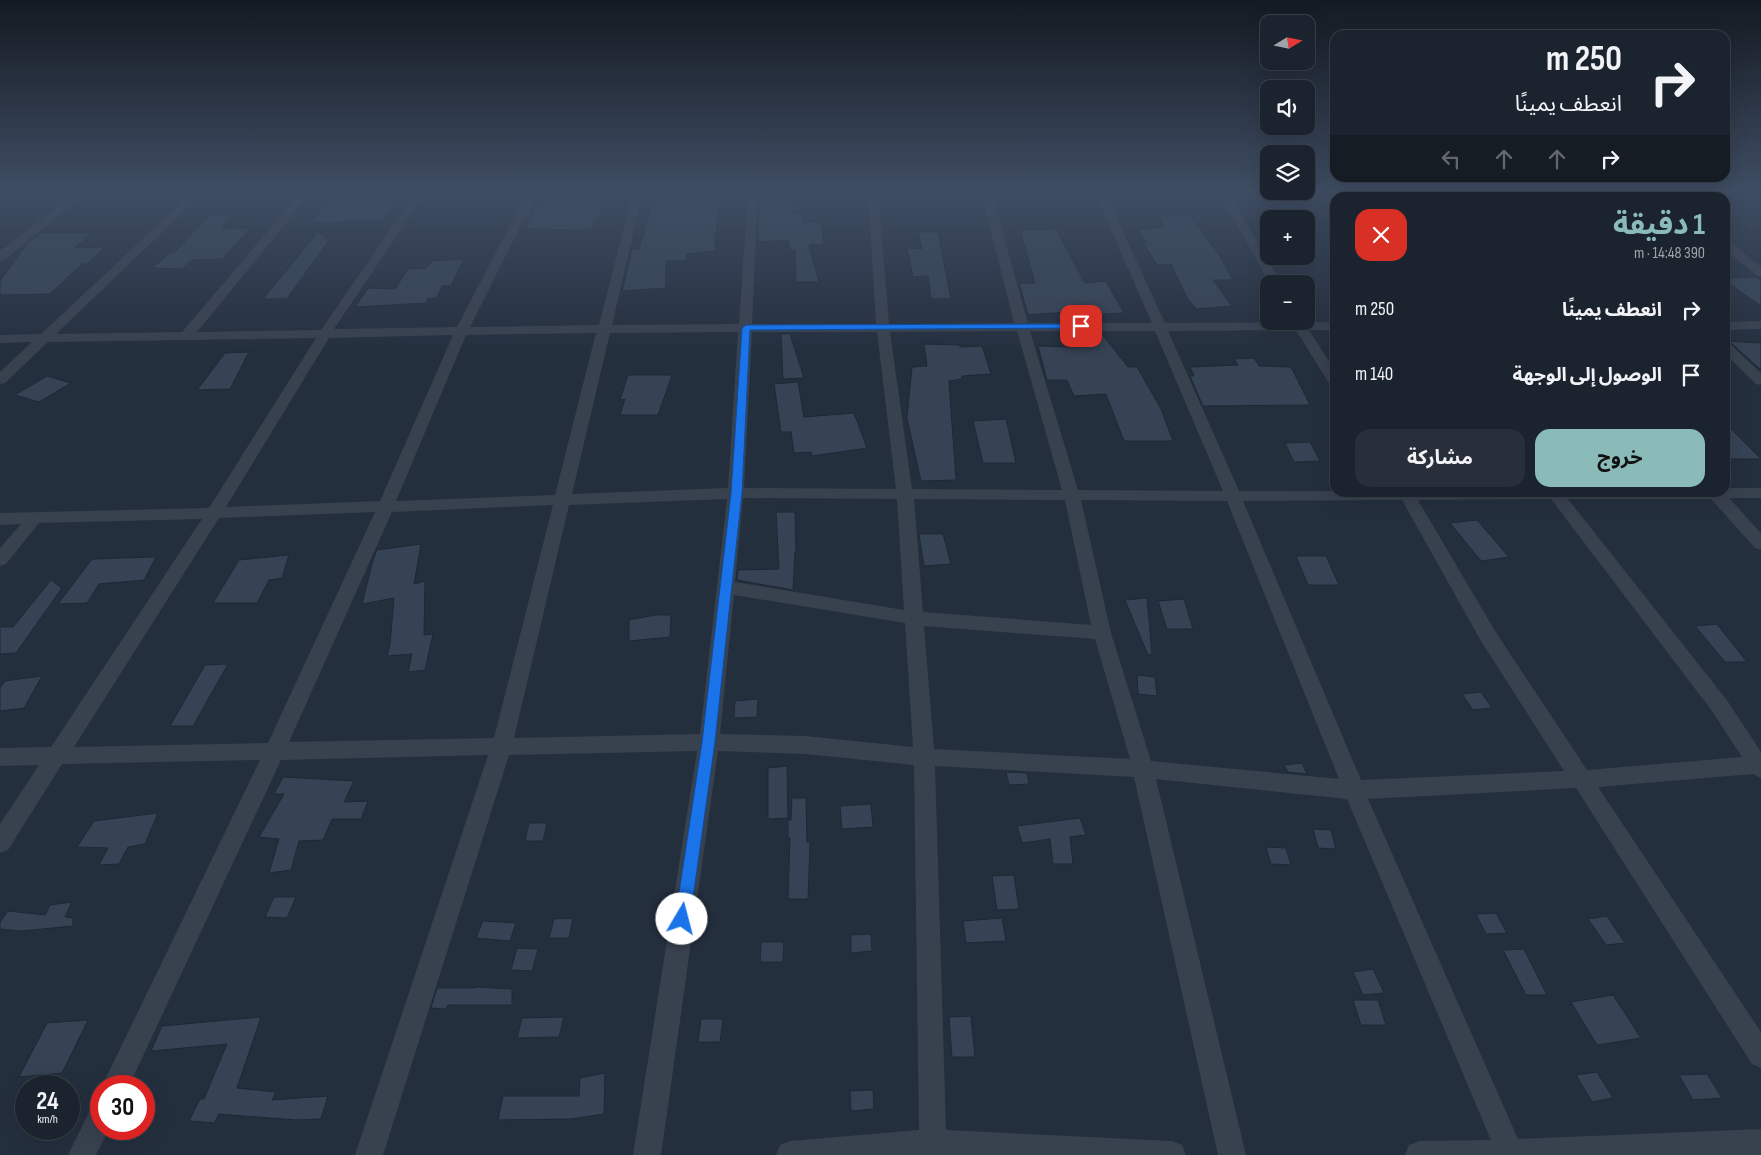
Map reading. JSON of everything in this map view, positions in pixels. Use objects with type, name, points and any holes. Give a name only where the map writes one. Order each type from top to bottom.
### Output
[{"type":"street","points":[[0,257],[15,245]]},
{"type":"street","points":[[0,380],[142,245]]},
{"type":"street","points":[[187,335],[262,245]]},
{"type":"street","points":[[0,843],[214,513],[326,332],[385,245]]},
{"type":"street","points":[[120,1075],[275,750],[386,506],[462,330],[505,245]]},
{"type":"street","points":[[369,1155],[502,745],[625,245]]},
{"type":"street","points":[[647,1155],[709,742],[736,493],[750,245]]},
{"type":"street","points":[[877,245],[883,328],[905,493],[924,757],[933,1149]]},
{"type":"street","points":[[1000,245],[1022,327],[1072,496],[1102,634],[1143,769],[1232,1155]]},
{"type":"street","points":[[1124,245],[1161,326],[1234,496],[1354,790],[1511,1154]]},
{"type":"street","points":[[1254,245],[1271,275]]},
{"type":"street","points":[[1730,246],[1761,272]]},
{"type":"street","points":[[0,339],[462,330],[1260,324]]},
{"type":"street","points":[[1315,324],[1330,326]]},
{"type":"street","points":[[1730,326],[1761,325]]},
{"type":"street","points":[[1302,330],[1330,374]]},
{"type":"street","points":[[1730,352],[1761,381]]},
{"type":"street","points":[[0,519],[214,513],[736,493],[905,493],[1072,496],[1330,494]]},
{"type":"street","points":[[1730,493],[1761,493]]},
{"type":"street","points":[[1407,497],[1488,636],[1583,779],[1761,1055]]},
{"type":"street","points":[[0,757],[709,742],[805,745],[924,757],[1143,769],[1354,790],[1583,779],[1759,766],[1719,705],[1557,497]]},
{"type":"street","points":[[1718,497],[1761,544]]},
{"type":"street","points":[[0,560],[34,518]]},
{"type":"street","points":[[726,587],[914,618],[1102,634]]},
{"type":"street","points":[[82,1155],[90,1138]]},
{"type":"street","points":[[1419,1155],[1511,1154],[1761,1143]]},
{"type":"street","points":[[790,1155],[933,1149],[1172,1155]]},
{"type":"building","points":[[27,245],[79,245],[75,248],[105,247],[87,264],[82,264],[50,294],[0,295],[0,281]]},
{"type":"building","points":[[181,245],[235,245],[222,259],[192,260],[182,269],[152,268],[170,253],[174,253]]},
{"type":"building","points":[[307,245],[326,245],[287,299],[263,299]]},
{"type":"building","points":[[640,245],[715,245],[716,251],[687,254],[686,261],[666,261],[666,288],[622,291],[632,249],[639,249]]},
{"type":"building","points":[[789,245],[810,245],[809,245],[819,282],[796,282],[795,250],[790,250]]},
{"type":"building","points":[[921,245],[941,245],[951,299],[931,299],[928,276],[913,277],[907,248],[922,249]]},
{"type":"building","points":[[1024,245],[1065,245],[1085,283],[1106,281],[1124,313],[1087,315],[1092,321],[1069,321],[1067,312],[1028,315],[1019,283],[1035,283]]},
{"type":"building","points":[[1144,245],[1212,245],[1233,280],[1213,280],[1232,306],[1196,309],[1186,296],[1171,264],[1157,265]]},
{"type":"building","points":[[464,259],[451,286],[442,286],[437,298],[427,299],[427,303],[355,307],[368,288],[395,289],[408,269],[426,268],[432,261]]},
{"type":"building","points":[[1755,277],[1761,279],[1761,306],[1730,284],[1730,278]]},
{"type":"building","points":[[1072,333],[1101,333],[1128,367],[1137,367],[1161,409],[1173,441],[1124,441],[1106,394],[1074,396],[1067,380],[1047,380],[1038,346],[1075,347]]},
{"type":"building","points":[[781,334],[790,334],[804,378],[783,379]]},
{"type":"building","points":[[1730,341],[1761,343],[1761,370]]},
{"type":"building","points":[[924,344],[960,345],[960,347],[982,346],[991,374],[962,376],[962,379],[949,381],[956,480],[921,481],[907,418],[912,367],[927,366]]},
{"type":"building","points":[[249,352],[230,389],[197,390],[225,353]]},
{"type":"building","points":[[1254,358],[1259,366],[1291,367],[1310,405],[1203,406],[1190,376],[1194,376],[1190,367],[1238,365],[1234,359]]},
{"type":"building","points":[[628,375],[672,375],[658,415],[620,415],[625,399],[620,400]]},
{"type":"building","points":[[47,376],[71,383],[39,402],[15,395]]},
{"type":"building","points":[[798,382],[804,417],[854,413],[867,448],[812,456],[811,452],[794,453],[791,432],[781,432],[774,384]]},
{"type":"building","points":[[1006,419],[1016,463],[983,463],[973,421]]},
{"type":"building","points":[[1730,428],[1761,459],[1730,459]]},
{"type":"building","points":[[1310,442],[1320,461],[1294,462],[1285,443]]},
{"type":"building","points":[[776,512],[795,512],[796,552],[793,590],[737,580],[738,570],[779,569]]},
{"type":"building","points":[[1477,520],[1509,557],[1481,561],[1450,523]]},
{"type":"building","points":[[919,534],[943,534],[951,564],[924,566]]},
{"type":"building","points":[[421,544],[414,584],[425,581],[424,635],[433,634],[425,670],[408,672],[412,654],[387,656],[390,644],[394,598],[362,604],[377,550]]},
{"type":"building","points":[[289,555],[282,578],[269,580],[257,603],[213,603],[239,560]]},
{"type":"building","points":[[1296,556],[1326,556],[1339,585],[1308,585]]},
{"type":"building","points":[[156,557],[144,580],[99,584],[87,603],[58,604],[92,559]]},
{"type":"building","points":[[51,580],[62,588],[16,653],[0,654],[0,627],[13,627]]},
{"type":"building","points":[[1147,598],[1152,654],[1148,655],[1125,600]]},
{"type":"building","points":[[1184,599],[1193,629],[1167,629],[1158,601]]},
{"type":"building","points":[[655,615],[671,615],[670,637],[629,641],[629,620]]},
{"type":"building","points":[[1717,624],[1747,662],[1725,662],[1695,626]]},
{"type":"building","points":[[228,664],[193,726],[170,726],[205,665]]},
{"type":"building","points":[[1137,675],[1155,677],[1157,696],[1138,694]]},
{"type":"building","points":[[42,676],[24,708],[0,711],[0,688],[5,681]]},
{"type":"building","points":[[1481,692],[1492,708],[1473,710],[1462,694]]},
{"type":"building","points":[[758,699],[757,717],[734,718],[735,701]]},
{"type":"building","points":[[1302,763],[1307,774],[1288,772],[1284,765]]},
{"type":"building","points":[[787,766],[788,818],[768,819],[768,768]]},
{"type":"building","points":[[1006,772],[1027,773],[1029,784],[1009,785]]},
{"type":"building","points":[[283,777],[354,781],[344,802],[368,801],[361,819],[332,819],[323,840],[299,841],[291,870],[269,873],[279,839],[259,837],[284,794],[274,794]]},
{"type":"building","points":[[792,798],[806,798],[807,842],[810,842],[808,899],[788,899],[790,838],[788,838],[788,820],[791,820]]},
{"type":"building","points":[[871,804],[873,827],[842,829],[840,806]]},
{"type":"building","points":[[158,813],[145,844],[128,847],[119,864],[99,865],[108,848],[77,847],[94,821]]},
{"type":"building","points":[[1080,818],[1086,835],[1070,837],[1073,864],[1053,864],[1050,839],[1022,843],[1017,826]]},
{"type":"building","points":[[529,823],[547,823],[543,841],[525,841]]},
{"type":"building","points":[[1313,829],[1331,830],[1336,849],[1318,848]]},
{"type":"building","points":[[1266,847],[1286,848],[1291,865],[1271,864]]},
{"type":"building","points":[[1014,875],[1019,909],[997,910],[992,876]]},
{"type":"building","points":[[274,897],[296,897],[287,918],[265,917]]},
{"type":"building","points":[[72,902],[65,917],[73,918],[73,926],[22,931],[0,929],[0,922],[8,911],[45,915],[50,905]]},
{"type":"building","points":[[1496,913],[1507,933],[1486,934],[1476,914]]},
{"type":"building","points":[[1607,916],[1625,943],[1606,945],[1588,919]]},
{"type":"building","points":[[573,918],[569,938],[549,938],[554,919]]},
{"type":"building","points":[[1002,918],[1006,941],[966,943],[963,921]]},
{"type":"building","points":[[483,921],[516,923],[510,941],[476,938]]},
{"type":"building","points":[[871,934],[872,951],[851,953],[851,935]]},
{"type":"building","points":[[761,942],[784,942],[783,962],[760,962]]},
{"type":"building","points":[[517,948],[538,949],[532,971],[511,970]]},
{"type":"building","points":[[1524,949],[1547,995],[1526,995],[1503,950]]},
{"type":"building","points":[[1373,969],[1384,993],[1363,995],[1353,972]]},
{"type":"building","points":[[475,987],[512,989],[512,1005],[448,1005],[446,1009],[431,1008],[437,988]]},
{"type":"building","points":[[1613,995],[1641,1038],[1597,1045],[1571,1002]]},
{"type":"building","points":[[1353,1000],[1378,1000],[1386,1025],[1361,1025]]},
{"type":"building","points":[[971,1016],[975,1057],[952,1057],[949,1017]]},
{"type":"building","points":[[261,1017],[237,1088],[276,1092],[272,1100],[328,1096],[321,1119],[296,1120],[219,1114],[214,1123],[189,1121],[200,1099],[204,1099],[227,1044],[151,1051],[162,1026]]},
{"type":"building","points":[[564,1017],[559,1037],[517,1038],[522,1018]]},
{"type":"building","points":[[701,1019],[723,1019],[720,1042],[698,1042]]},
{"type":"building","points":[[88,1020],[62,1073],[20,1075],[47,1023]]},
{"type":"building","points":[[1597,1072],[1613,1098],[1592,1102],[1576,1075]]},
{"type":"building","points":[[605,1073],[604,1114],[571,1119],[498,1120],[503,1096],[579,1096],[580,1078]]},
{"type":"building","points":[[1707,1074],[1722,1098],[1693,1100],[1679,1075]]},
{"type":"building","points":[[873,1090],[874,1109],[851,1111],[850,1091]]},
{"type":"route","points":[[682,919],[709,742],[736,493],[746,328],[1081,326]]}]
